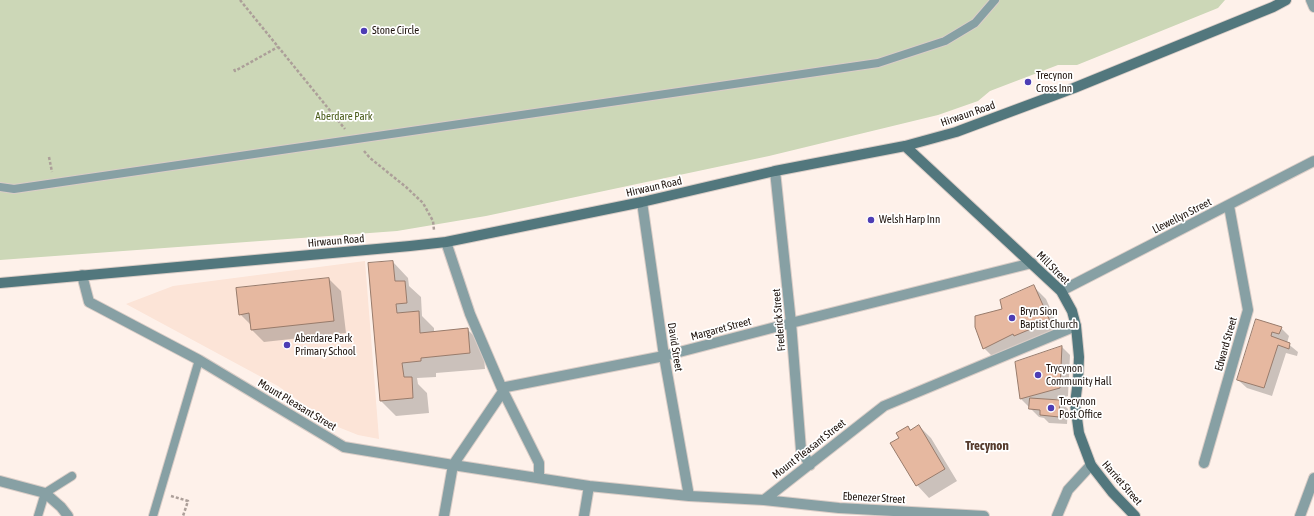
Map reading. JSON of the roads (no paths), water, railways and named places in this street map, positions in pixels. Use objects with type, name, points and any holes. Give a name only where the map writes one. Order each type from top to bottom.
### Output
[{"type":"main road","name":"Hirwaun Road","points":[[0,283],[441,242],[642,202],[775,171],[904,146],[956,132],[1074,88],[1273,7],[1286,0]]},
{"type":"main road","name":"Mill Street","points":[[904,146],[1032,263],[1061,292],[1072,311],[1076,326],[1079,357],[1075,404],[1079,434],[1091,465]]},
{"type":"main road","name":"Harriet Street","points":[[1091,465],[1112,492],[1135,516]]},
{"type":"street","points":[[1311,0],[1314,7]]},
{"type":"street","name":"Llewellyn Street","points":[[1061,292],[1314,161]]},
{"type":"street","name":"Frederick Street","points":[[775,171],[791,323],[801,450],[810,465]]},
{"type":"street","name":"David Street","points":[[642,202],[664,356],[689,496]]},
{"type":"street","name":"Edward Street","points":[[1204,463],[1248,310],[1229,206]]},
{"type":"street","points":[[441,242],[503,392],[539,463],[539,478]]},
{"type":"street","name":"Margaret Street","points":[[503,392],[506,387],[664,356],[1032,263]]},
{"type":"street","name":"Mount Pleasant Street","points":[[82,275],[89,302],[198,360],[344,447],[589,486],[689,496],[764,500],[884,406],[1076,326]]},
{"type":"street","points":[[444,516],[453,465],[503,392]]},
{"type":"street","points":[[1056,516],[1068,490],[1091,465]]},
{"type":"street","points":[[1300,516],[1314,478]]},
{"type":"street","points":[[0,481],[46,493],[68,516]]},
{"type":"street","points":[[584,516],[589,486]]},
{"type":"street","name":"Ebenezer Street","points":[[764,500],[839,512],[984,516]]},
{"type":"lane","points":[[0,187],[14,189],[878,63],[945,41],[975,23],[995,0]]},
{"type":"lane","points":[[153,516],[198,360]]},
{"type":"lane","points":[[38,516],[46,493],[72,476]]},
{"type":"place","name":"Stone Circle","points":[[364,31]]},
{"type":"place","name":"Trecynon Cross Inn","points":[[1028,82]]},
{"type":"place","name":"Welsh Harp Inn","points":[[871,220]]},
{"type":"place","name":"Bryn Sion Baptist Church","points":[[1012,318]]},
{"type":"place","name":"Aberdare Park Primary School","points":[[287,345]]},
{"type":"place","name":"Trycynon Community Hall","points":[[1038,375]]},
{"type":"place","name":"Trecynon Post Office","points":[[1051,408]]},
{"type":"district","name":"Trecynon","points":[[987,446]]},
{"type":"park label","name":"Aberdare Park","points":[[344,117]]}]
